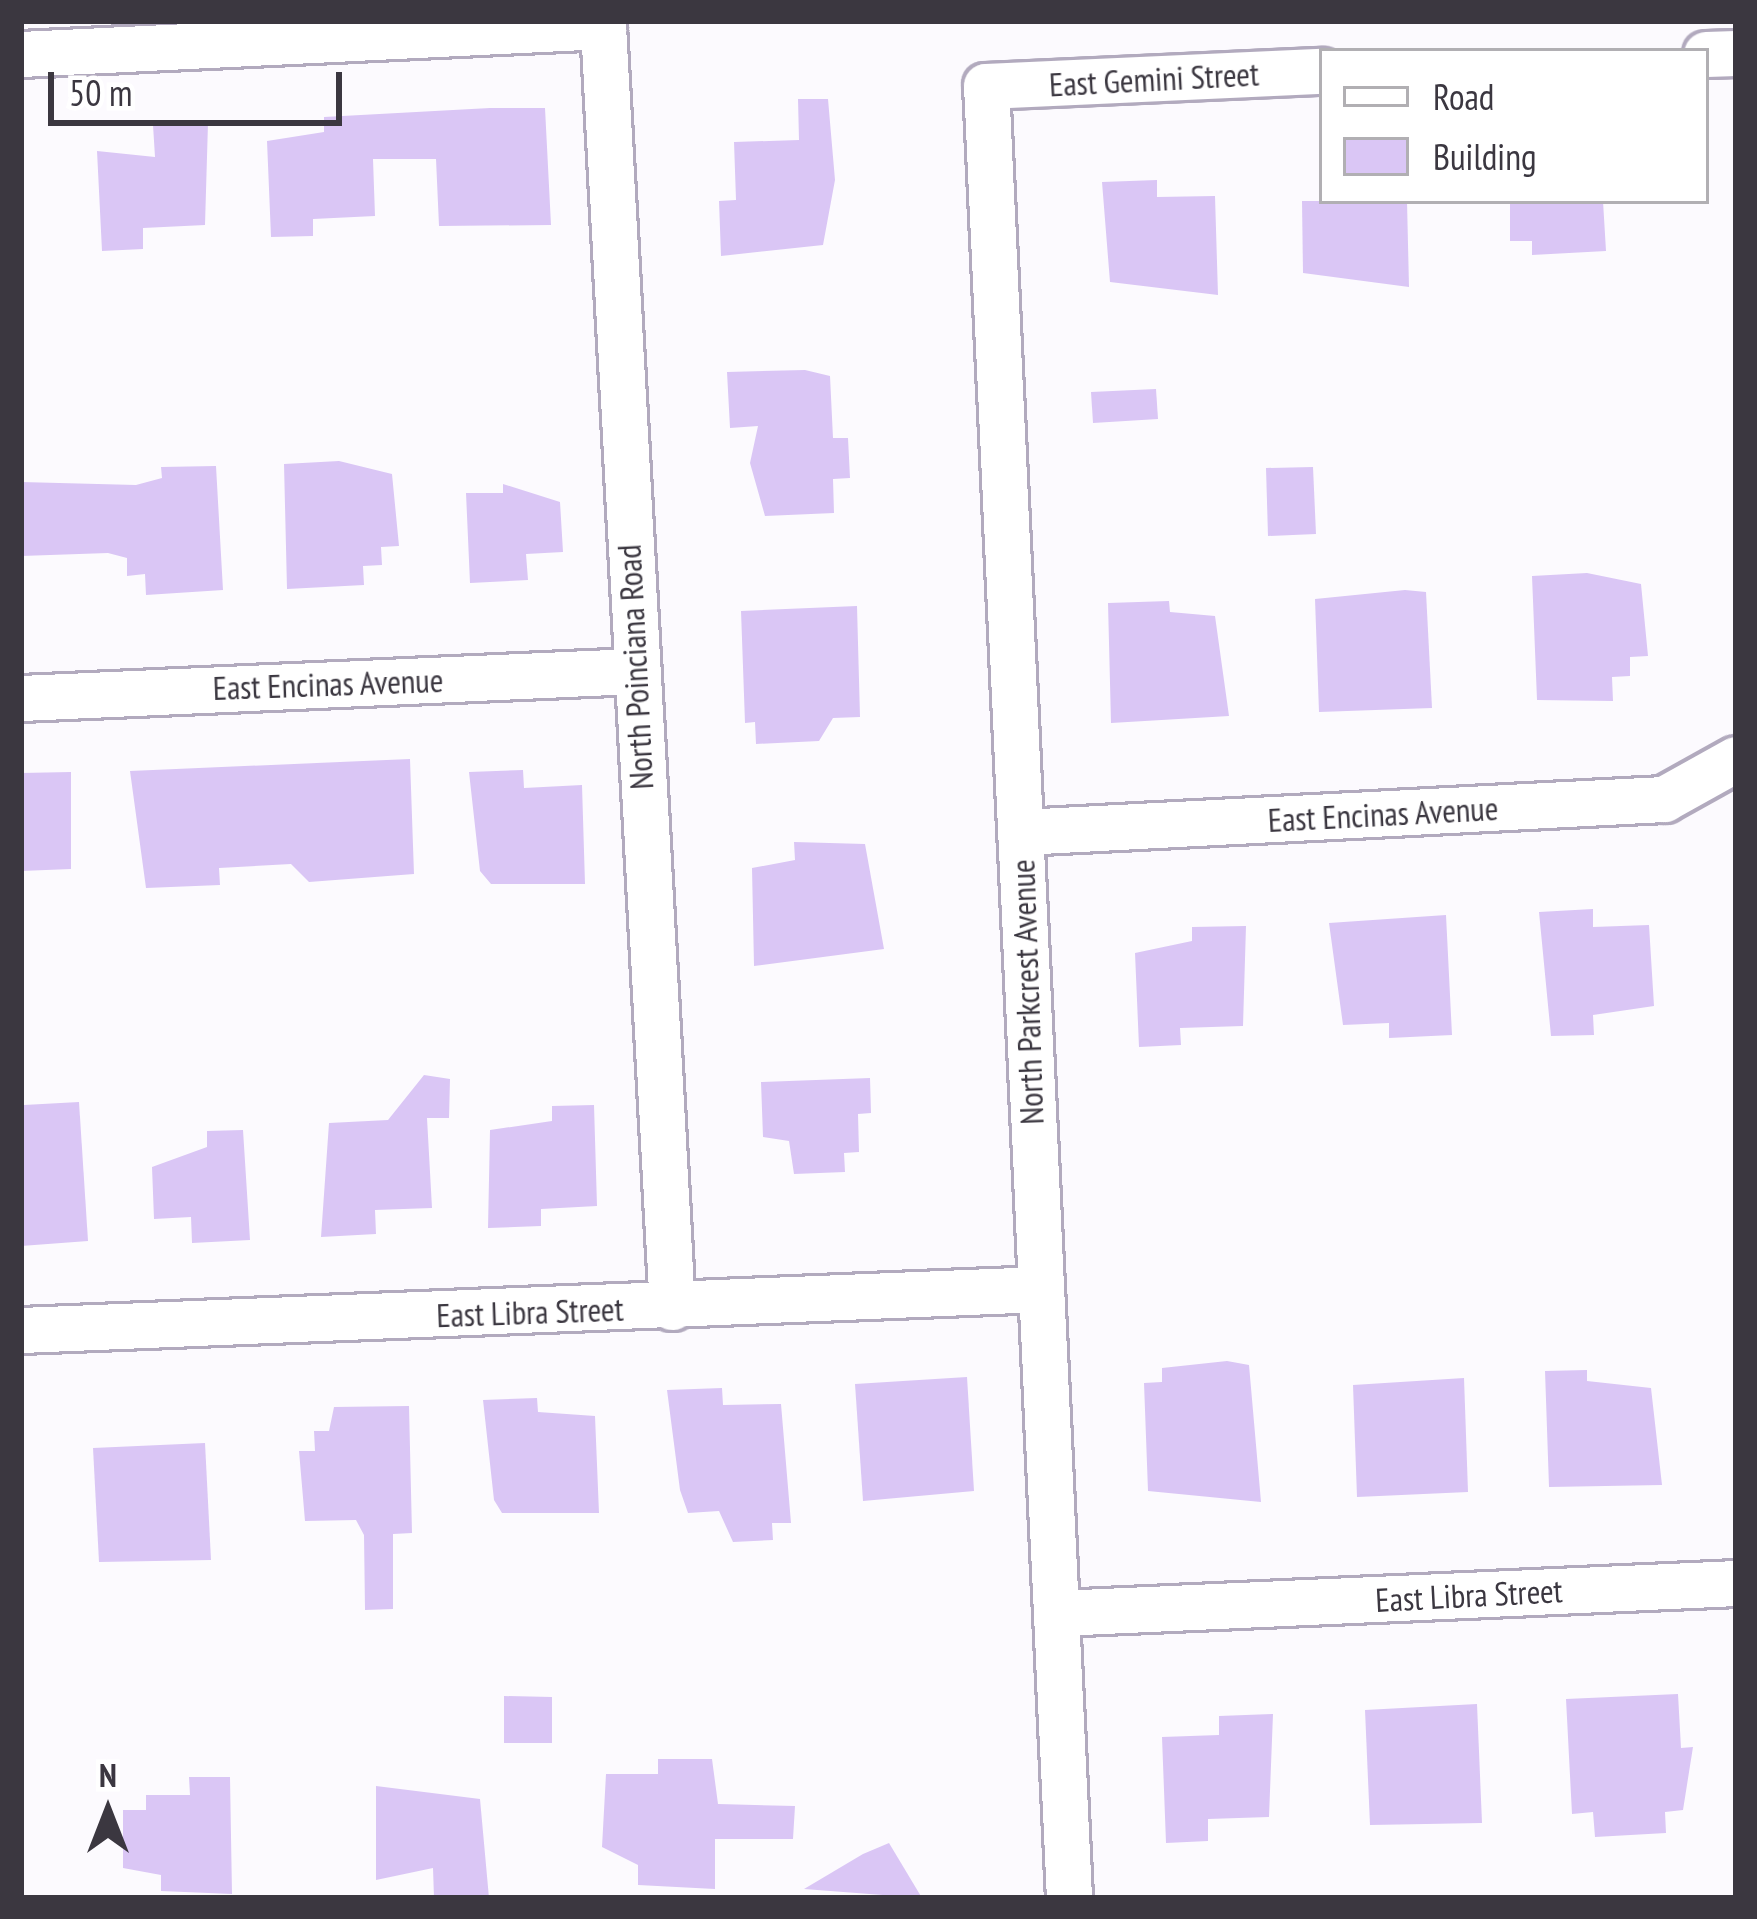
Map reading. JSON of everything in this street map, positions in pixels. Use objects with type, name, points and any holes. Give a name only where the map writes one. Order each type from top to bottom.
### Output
[{"type":"street","name":"North Poinciana Road","points":[[21,55],[603,26],[672,1307]]},
{"type":"street","name":"East Gemini Street","points":[[986,86],[1319,71]]},
{"type":"street","name":"North Parkcrest Avenue","points":[[986,86],[1069,1898]]},
{"type":"street","name":"East Encinas Avenue","points":[[21,698],[635,671]]},
{"type":"street","name":"East Encinas Avenue","points":[[1021,832],[1664,800],[1736,759]]},
{"type":"street","name":"East Libra Street","points":[[21,1330],[1040,1289]]},
{"type":"street","name":"East Libra Street","points":[[1058,1613],[1736,1583]]},
{"type":"building","points":[[798,99],[828,99],[835,180],[823,245],[721,256],[719,201],[736,200],[734,142],[799,140]]},
{"type":"building","points":[[545,108],[551,225],[439,226],[436,159],[373,159],[375,216],[313,219],[313,236],[271,237],[267,141],[324,132],[324,117]]},
{"type":"building","points":[[208,123],[205,225],[143,228],[143,249],[102,251],[97,151],[155,157],[153,125]]},
{"type":"building","points":[[1157,180],[1157,197],[1215,196],[1218,295],[1110,282],[1102,182]]},
{"type":"building","points":[[1302,201],[1407,204],[1409,287],[1303,273]]},
{"type":"building","points":[[1510,204],[1603,204],[1606,251],[1532,255],[1532,241],[1510,241]]},
{"type":"building","points":[[805,370],[830,376],[833,438],[848,438],[850,478],[833,479],[834,513],[765,516],[750,463],[758,426],[730,428],[727,372]]},
{"type":"building","points":[[1156,389],[1158,419],[1093,423],[1091,392]]},
{"type":"building","points":[[339,461],[392,474],[399,546],[381,547],[382,565],[363,566],[364,585],[287,589],[284,464]]},
{"type":"building","points":[[216,466],[223,590],[146,595],[145,574],[127,576],[127,558],[108,553],[21,556],[21,482],[136,485],[162,478],[161,467]]},
{"type":"building","points":[[1313,467],[1316,534],[1268,536],[1266,468]]},
{"type":"building","points":[[503,484],[560,502],[563,552],[526,554],[528,580],[470,583],[466,493],[503,493]]},
{"type":"building","points":[[1587,573],[1641,584],[1648,656],[1630,657],[1630,676],[1612,677],[1613,701],[1537,700],[1532,576]]},
{"type":"building","points":[[1426,592],[1432,708],[1319,712],[1315,599]]},
{"type":"building","points":[[1169,601],[1170,612],[1215,616],[1229,716],[1111,723],[1108,603]]},
{"type":"building","points":[[857,606],[860,717],[833,718],[819,741],[756,744],[755,722],[745,723],[741,611]]},
{"type":"building","points":[[410,759],[414,874],[309,882],[291,864],[219,868],[220,885],[146,888],[130,771]]},
{"type":"building","points":[[523,770],[524,788],[582,785],[585,884],[491,884],[480,871],[469,772]]},
{"type":"building","points":[[71,772],[71,869],[21,871],[21,773]]},
{"type":"building","points":[[794,842],[865,844],[884,949],[754,966],[752,868],[795,860]]},
{"type":"building","points":[[1593,909],[1593,927],[1649,925],[1654,1006],[1593,1015],[1594,1035],[1551,1036],[1539,912]]},
{"type":"building","points":[[1446,915],[1452,1035],[1389,1038],[1389,1023],[1343,1025],[1329,923]]},
{"type":"building","points":[[1246,926],[1243,1026],[1180,1028],[1181,1045],[1139,1047],[1135,953],[1192,941],[1192,927]]},
{"type":"building","points":[[424,1075],[450,1079],[449,1118],[427,1118],[432,1208],[375,1210],[376,1234],[321,1237],[329,1123],[388,1120]]},
{"type":"building","points":[[870,1078],[871,1113],[858,1114],[859,1152],[844,1153],[845,1172],[794,1174],[789,1141],[763,1137],[761,1082]]},
{"type":"building","points":[[79,1102],[88,1241],[21,1246],[24,1105]]},
{"type":"building","points":[[594,1105],[597,1206],[541,1209],[541,1226],[488,1228],[490,1130],[552,1121],[552,1106]]},
{"type":"building","points":[[243,1130],[250,1240],[192,1243],[191,1217],[154,1219],[152,1167],[207,1147],[207,1131]]},
{"type":"building","points":[[1227,1361],[1249,1365],[1261,1502],[1148,1491],[1144,1383],[1162,1382],[1162,1368]]},
{"type":"building","points":[[1587,1370],[1587,1381],[1651,1388],[1662,1485],[1549,1487],[1545,1371]]},
{"type":"building","points":[[967,1377],[974,1491],[863,1501],[855,1384]]},
{"type":"building","points":[[1464,1378],[1468,1492],[1357,1497],[1353,1385]]},
{"type":"building","points":[[722,1388],[723,1405],[781,1404],[791,1523],[772,1523],[773,1540],[733,1542],[719,1511],[688,1513],[680,1490],[667,1390]]},
{"type":"building","points":[[537,1398],[538,1412],[595,1416],[599,1513],[502,1513],[494,1500],[483,1400]]},
{"type":"building","points":[[409,1406],[412,1533],[393,1534],[393,1609],[365,1610],[364,1535],[356,1520],[305,1521],[299,1451],[315,1451],[314,1431],[329,1431],[334,1407]]},
{"type":"building","points":[[205,1443],[211,1560],[99,1562],[93,1448]]},
{"type":"building","points":[[1678,1694],[1681,1748],[1693,1747],[1683,1810],[1665,1812],[1666,1833],[1595,1837],[1593,1812],[1572,1814],[1566,1699]]},
{"type":"building","points":[[504,1696],[552,1697],[552,1743],[504,1743]]},
{"type":"building","points":[[1477,1704],[1482,1823],[1370,1825],[1365,1710]]},
{"type":"building","points":[[1273,1714],[1269,1817],[1208,1819],[1208,1841],[1166,1843],[1162,1737],[1219,1735],[1219,1716]]},
{"type":"building","points":[[658,1759],[712,1759],[718,1804],[795,1806],[793,1839],[715,1839],[715,1889],[638,1885],[638,1865],[602,1847],[606,1774],[658,1774]]},
{"type":"building","points":[[189,1777],[230,1777],[232,1894],[161,1891],[161,1875],[123,1868],[123,1810],[146,1810],[146,1795],[190,1795]]},
{"type":"building","points":[[376,1786],[480,1799],[489,1898],[434,1898],[433,1868],[376,1880]]},
{"type":"building","points":[[889,1843],[922,1898],[804,1889],[863,1854]]}]
